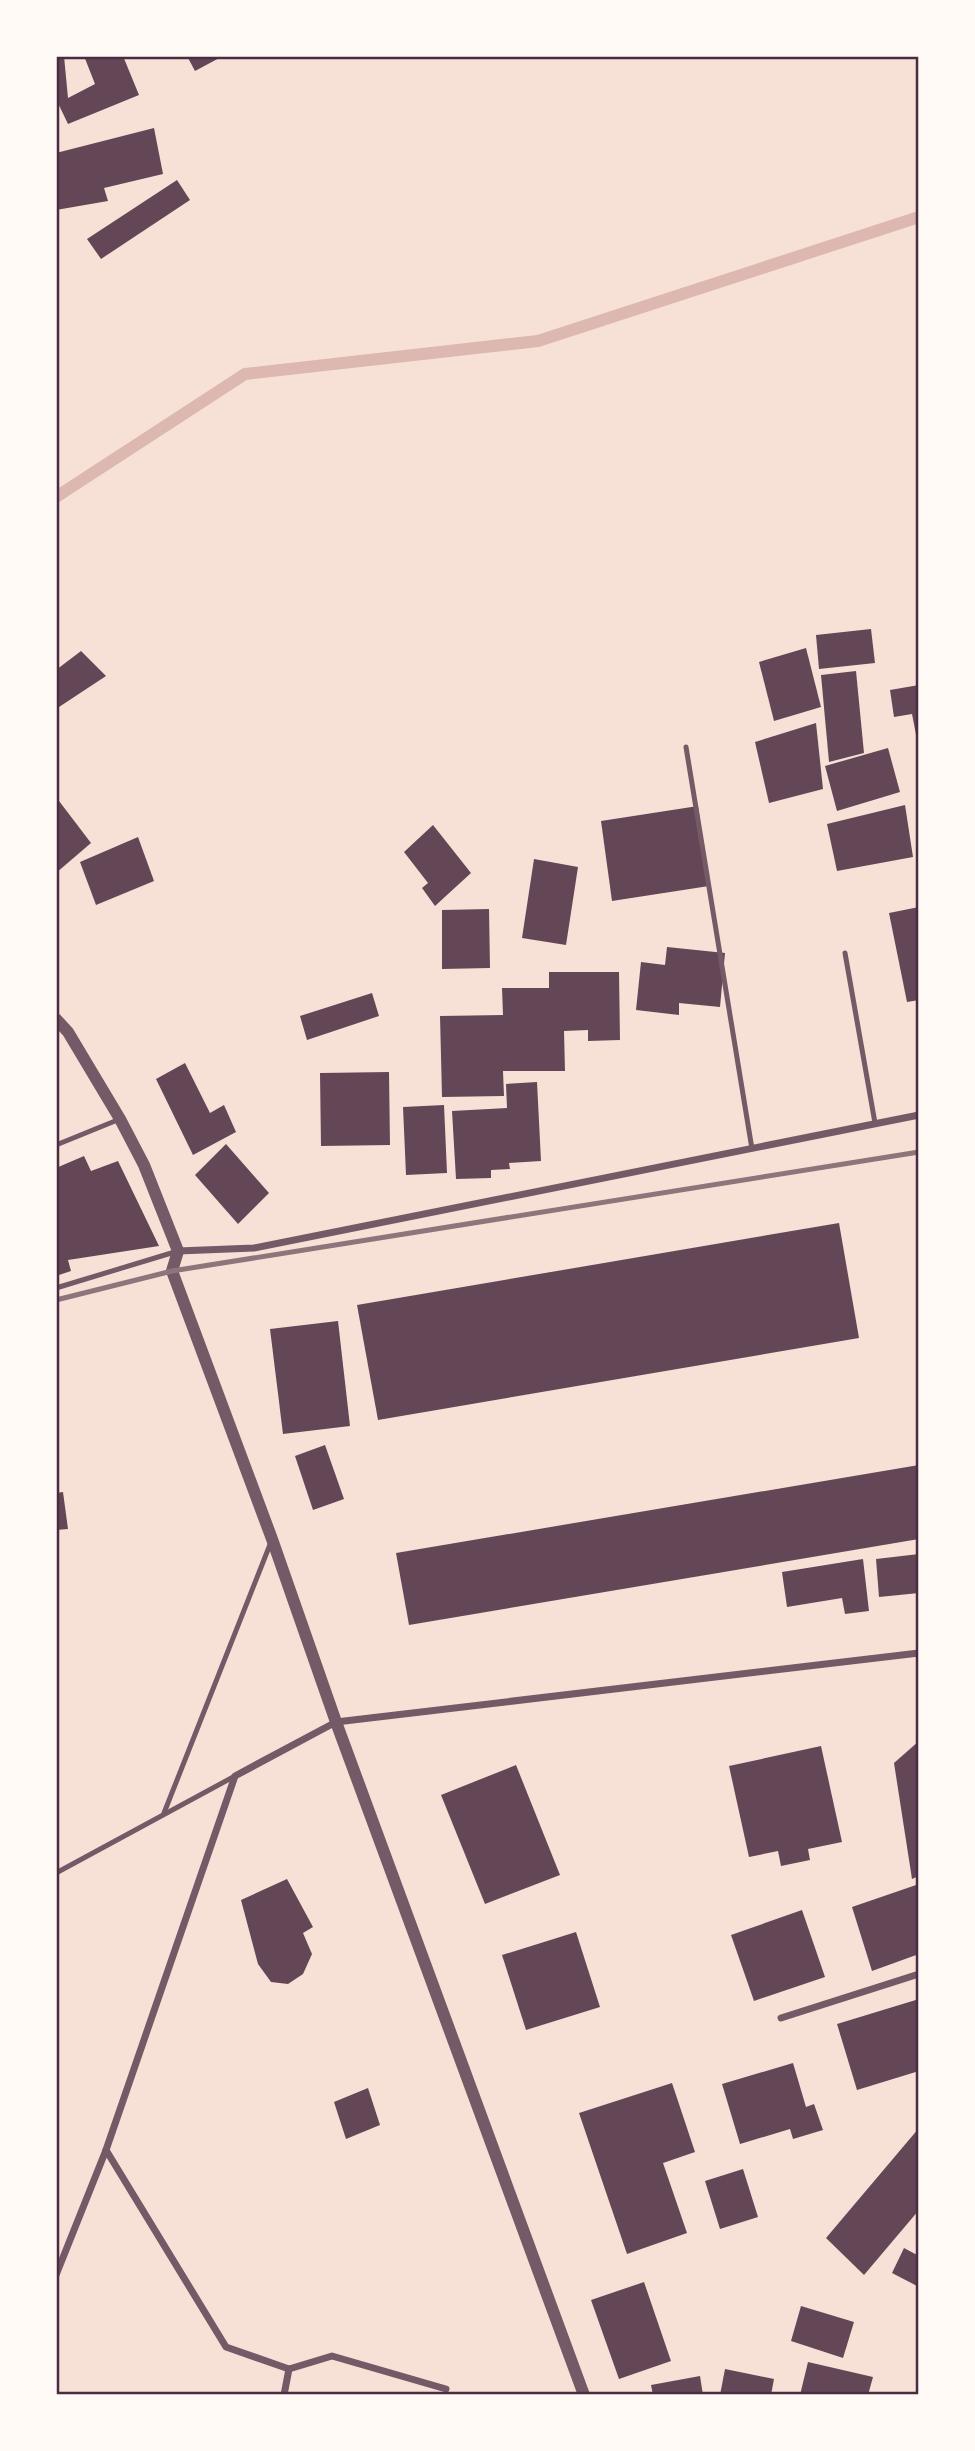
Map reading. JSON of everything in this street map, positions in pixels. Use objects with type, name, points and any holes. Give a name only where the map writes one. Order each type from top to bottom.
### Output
[{"type":"street","points":[[56,1019],[68,1032],[120,1119],[144,1165],[178,1251],[172,1270],[584,2395]]},
{"type":"street","points":[[178,1251],[254,1248],[919,1115]]},
{"type":"street","points":[[56,2275],[106,2150],[234,1776],[336,1722],[919,1653]]},
{"type":"street","points":[[781,2018],[919,1974]]},
{"type":"street","points":[[106,2150],[226,2347],[289,2369],[332,2356],[446,2389]]},
{"type":"street","points":[[284,2395],[289,2369]]},
{"type":"lane","points":[[686,747],[752,1149]]},
{"type":"lane","points":[[845,953],[875,1123]]},
{"type":"lane","points":[[56,1145],[120,1119]]},
{"type":"lane","points":[[56,1288],[178,1251]]},
{"type":"lane","points":[[164,1813],[272,1539]]},
{"type":"lane","points":[[56,1873],[234,1776]]},
{"type":"building","points":[[64,56],[68,98],[95,84],[84,56],[123,56],[139,95],[68,124],[56,99],[56,57]]},
{"type":"building","points":[[187,56],[223,56],[195,71]]},
{"type":"building","points":[[154,128],[163,174],[104,188],[108,201],[56,210],[56,153]]},
{"type":"building","points":[[177,180],[190,200],[101,259],[87,239]]},
{"type":"building","points":[[871,629],[875,663],[819,669],[816,635]]},
{"type":"building","points":[[806,648],[821,707],[774,721],[759,662]]},
{"type":"building","points":[[81,651],[106,676],[56,709],[56,670]]},
{"type":"building","points":[[856,671],[864,753],[829,762],[821,675]]},
{"type":"building","points":[[919,685],[918,745],[912,714],[894,717],[890,690]]},
{"type":"building","points":[[816,723],[823,789],[769,803],[755,742]]},
{"type":"building","points":[[888,748],[900,792],[837,811],[825,766]]},
{"type":"building","points":[[56,797],[91,843],[56,873]]},
{"type":"building","points":[[905,805],[913,857],[837,871],[827,824]]},
{"type":"building","points":[[698,806],[709,886],[612,901],[601,821]]},
{"type":"building","points":[[433,825],[471,873],[435,906],[422,888],[428,883],[404,852]]},
{"type":"building","points":[[138,837],[154,881],[96,905],[80,862]]},
{"type":"building","points":[[534,859],[578,867],[566,945],[522,938]]},
{"type":"building","points":[[919,907],[919,1000],[907,1002],[889,913]]},
{"type":"building","points":[[489,909],[490,968],[442,969],[442,910]]},
{"type":"building","points":[[667,947],[725,953],[720,1007],[679,1003],[679,1015],[636,1010],[641,962],[665,965]]},
{"type":"building","points":[[549,972],[619,972],[620,1040],[588,1041],[588,1030],[564,1031],[565,1071],[503,1071],[504,1096],[442,1097],[440,1016],[503,1015],[502,988],[549,988]]},
{"type":"building","points":[[372,993],[379,1016],[307,1040],[300,1016]]},
{"type":"building","points":[[185,1063],[210,1113],[224,1105],[236,1132],[193,1155],[156,1079]]},
{"type":"building","points":[[389,1072],[390,1145],[321,1146],[320,1073]]},
{"type":"building","points":[[537,1082],[541,1161],[509,1163],[510,1169],[491,1170],[491,1178],[456,1179],[452,1111],[507,1108],[506,1084]]},
{"type":"building","points":[[444,1105],[447,1173],[406,1175],[403,1107]]},
{"type":"building","points":[[226,1144],[269,1193],[238,1224],[195,1175]]},
{"type":"building","points":[[84,1156],[91,1171],[118,1161],[159,1246],[68,1260],[71,1271],[56,1276],[56,1168]]},
{"type":"building","points":[[839,1223],[859,1338],[378,1420],[357,1305]]},
{"type":"building","points":[[338,1321],[350,1426],[283,1434],[270,1329]]},
{"type":"building","points":[[325,1445],[344,1499],[313,1510],[295,1456]]},
{"type":"building","points":[[919,1465],[919,1539],[409,1625],[396,1553]]},
{"type":"building","points":[[63,1492],[68,1529],[56,1530],[56,1493]]},
{"type":"building","points":[[919,1554],[919,1593],[879,1597],[876,1559]]},
{"type":"building","points":[[863,1559],[869,1611],[845,1614],[842,1598],[787,1607],[782,1572]]},
{"type":"building","points":[[919,1741],[919,1876],[912,1879],[894,1763]]},
{"type":"building","points":[[821,1746],[842,1842],[808,1849],[810,1860],[781,1866],[778,1851],[749,1857],[729,1766]]},
{"type":"building","points":[[516,1765],[560,1875],[485,1904],[441,1795]]},
{"type":"building","points":[[287,1879],[313,1927],[303,1933],[312,1954],[303,1974],[288,1984],[271,1982],[258,1964],[241,1900]]},
{"type":"building","points":[[919,1884],[919,1954],[872,1971],[852,1907]]},
{"type":"building","points":[[802,1910],[825,1977],[754,2001],[731,1935]]},
{"type":"building","points":[[576,1932],[600,2007],[526,2030],[502,1955]]},
{"type":"building","points":[[919,1999],[919,2071],[857,2090],[837,2024]]},
{"type":"building","points":[[793,2063],[806,2107],[814,2104],[823,2130],[793,2139],[790,2129],[740,2144],[722,2084]]},
{"type":"building","points":[[672,2083],[695,2152],[663,2163],[687,2233],[627,2254],[579,2113]]},
{"type":"building","points":[[368,2088],[380,2125],[346,2139],[334,2102]]},
{"type":"building","points":[[919,2128],[919,2210],[864,2275],[826,2238]]},
{"type":"building","points":[[743,2169],[758,2217],[720,2229],[705,2181]]},
{"type":"building","points":[[904,2248],[919,2256],[919,2287],[892,2273]]},
{"type":"building","points":[[644,2282],[671,2361],[619,2379],[591,2300]]},
{"type":"building","points":[[801,2306],[854,2322],[843,2358],[791,2341]]},
{"type":"building","points":[[808,2362],[873,2377],[868,2395],[800,2395]]},
{"type":"building","points":[[725,2369],[774,2379],[771,2395],[720,2395]]},
{"type":"building","points":[[700,2376],[703,2395],[653,2395],[651,2385]]},
{"type":"waterway","points":[[56,497],[245,374],[538,341],[919,217]]},
{"type":"railway","points":[[56,1300],[172,1271],[919,1152]]}]
